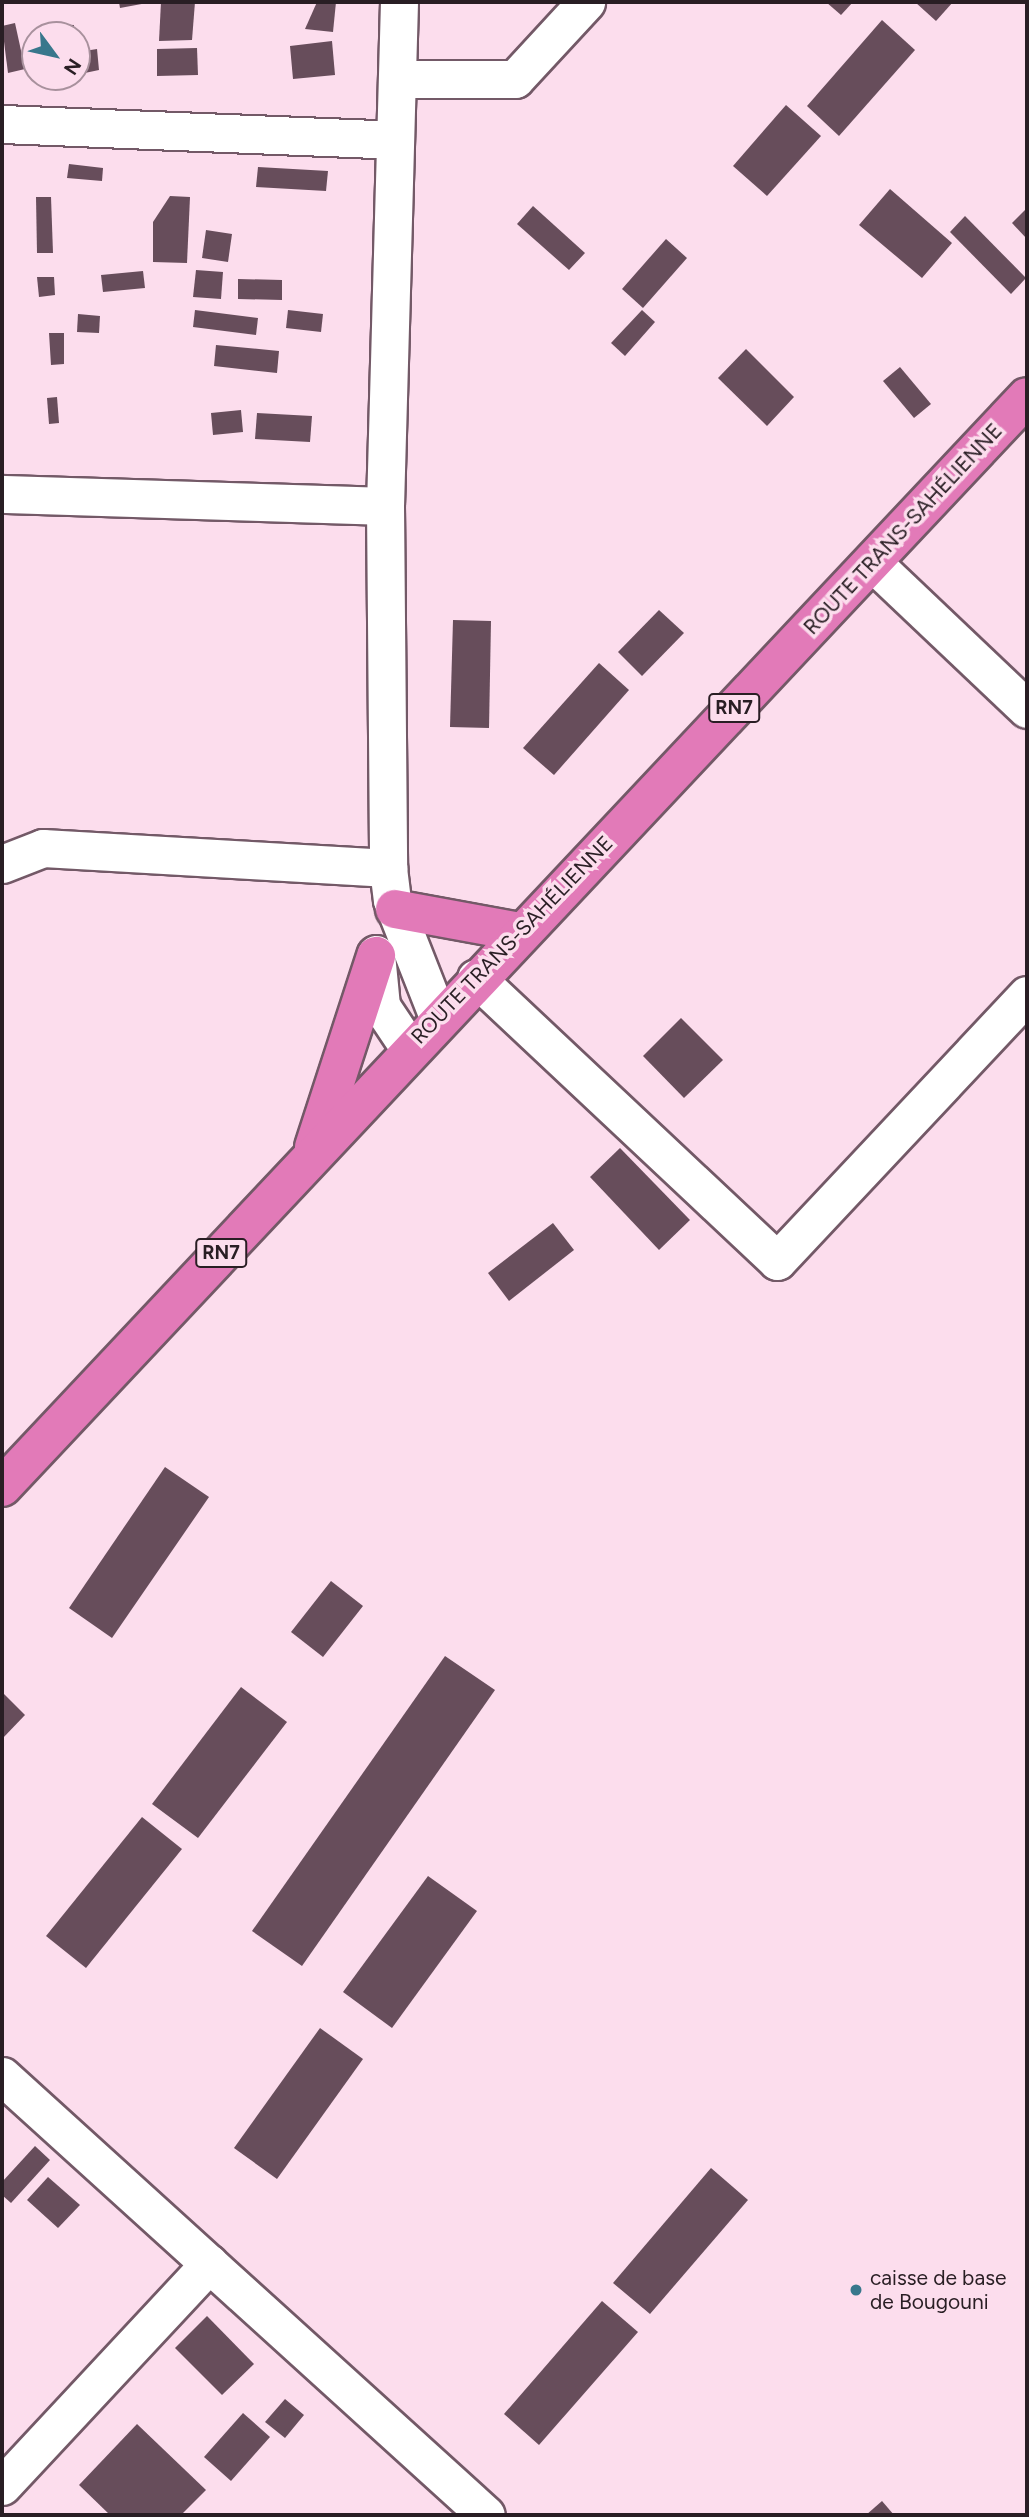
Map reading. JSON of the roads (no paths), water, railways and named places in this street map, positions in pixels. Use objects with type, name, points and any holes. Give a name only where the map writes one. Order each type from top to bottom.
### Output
[{"type":"highway","name":"ROUTE TRANS-SAHÉLIENNE","points":[[2,1488],[438,1017],[873,563],[1027,397]]},
{"type":"highway","points":[[392,892],[520,932]]},
{"type":"highway","points":[[310,1157],[376,956]]},
{"type":"street","points":[[399,2],[385,506],[392,892],[376,956],[381,1006],[409,1048]]},
{"type":"street","points":[[397,79],[515,79],[586,2]]},
{"type":"street","points":[[2,124],[395,140]]},
{"type":"street","points":[[2,494],[385,506]]},
{"type":"street","points":[[873,563],[1027,709]]},
{"type":"street","points":[[2,864],[43,848],[392,892]]},
{"type":"street","points":[[392,892],[438,1017]]},
{"type":"street","points":[[476,978],[777,1261],[1027,995]]},
{"type":"street","points":[[2,2076],[486,2515]]},
{"type":"street","points":[[2,2486],[209,2264]]},
{"type":"place","name":"caisse de base de Bougouni","points":[[856,2290]]}]
